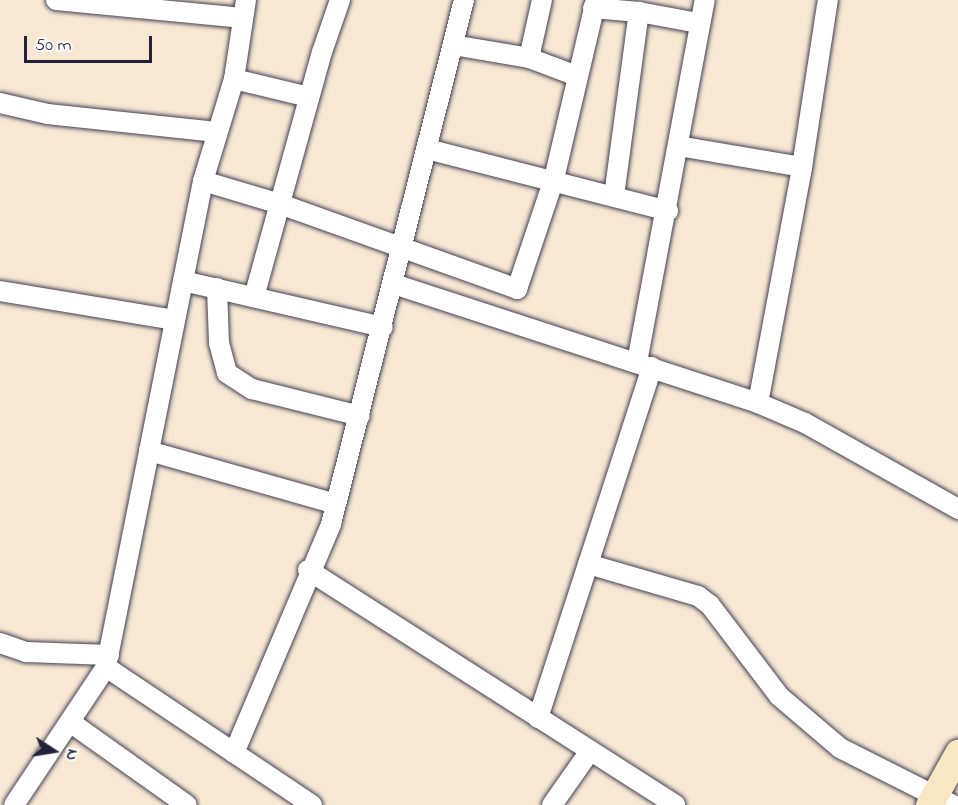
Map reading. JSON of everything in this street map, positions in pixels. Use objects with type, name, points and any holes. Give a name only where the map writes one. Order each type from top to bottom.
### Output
[{"type":"main road","points":[[939,802],[958,753]]},
{"type":"street","points":[[20,803],[107,661],[203,182],[216,132],[228,106],[234,79],[244,9],[56,0]]},
{"type":"street","points":[[254,297],[309,97],[340,0]]},
{"type":"street","points":[[234,753],[336,504],[403,249],[464,0]]},
{"type":"street","points":[[529,58],[542,0]]},
{"type":"street","points":[[538,718],[588,564],[644,365],[698,23],[705,0]]},
{"type":"street","points":[[758,403],[802,167],[828,0]]},
{"type":"street","points":[[203,182],[280,204],[517,289],[554,179],[595,4],[698,23]]},
{"type":"street","points":[[614,196],[639,12]]},
{"type":"street","points":[[453,45],[529,58],[577,76]]},
{"type":"street","points":[[234,79],[309,97]]},
{"type":"street","points":[[0,103],[48,114],[216,132]]},
{"type":"street","points":[[678,146],[802,167]]},
{"type":"street","points":[[427,149],[554,179],[668,211]]},
{"type":"street","points":[[183,281],[383,327]]},
{"type":"street","points":[[394,284],[758,403],[805,423],[958,509]]},
{"type":"street","points":[[217,288],[219,343],[227,373],[252,389],[360,416]]},
{"type":"street","points":[[0,291],[175,320]]},
{"type":"street","points":[[149,451],[336,504]]},
{"type":"street","points":[[588,564],[698,596],[710,604],[779,696],[840,748],[939,802]]},
{"type":"street","points":[[308,570],[675,805]]},
{"type":"street","points":[[0,643],[26,652],[107,661],[234,753],[312,805]]},
{"type":"street","points":[[70,722],[187,805]]},
{"type":"street","points":[[552,805],[590,751]]}]
